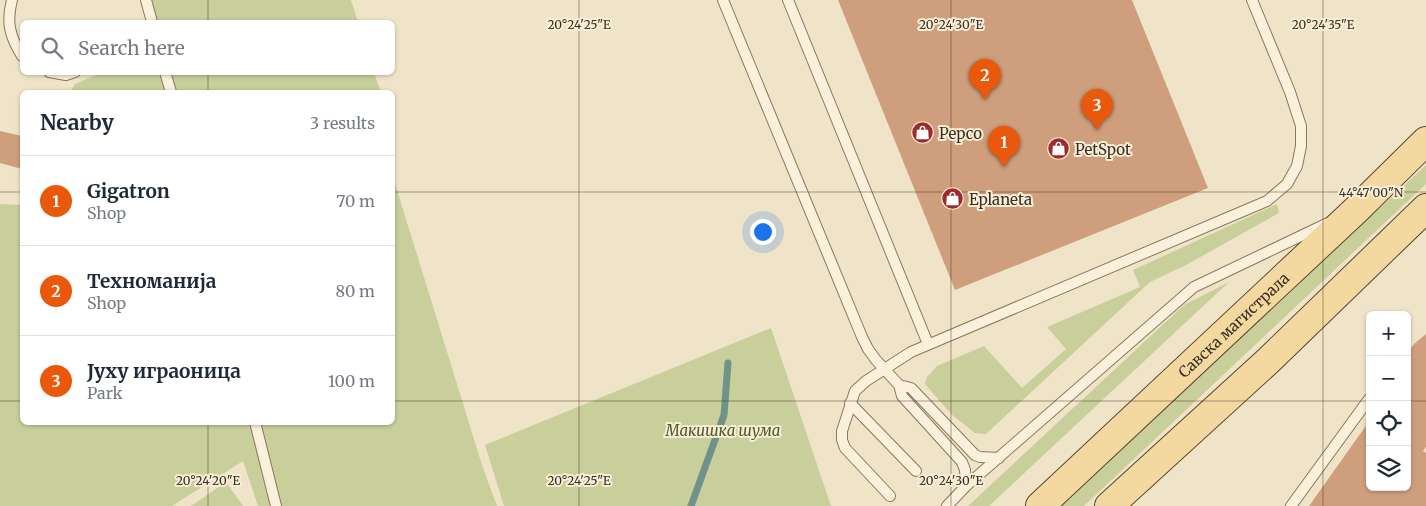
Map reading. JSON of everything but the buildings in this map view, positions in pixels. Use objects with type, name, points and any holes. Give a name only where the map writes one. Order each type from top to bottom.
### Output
[{"type":"main road","name":"Савска магистрала","points":[[1040,506],[1356,210],[1426,141]]},
{"type":"main road","points":[[1109,506],[1269,360],[1426,208]]},
{"type":"lane","points":[[12,0],[9,12],[9,28],[14,43],[20,53]]},
{"type":"lane","points":[[146,0],[151,20]]},
{"type":"lane","points":[[723,0],[862,337],[876,360],[900,385],[902,396],[962,462],[965,470],[966,486]]},
{"type":"lane","points":[[788,0],[928,344]]},
{"type":"lane","points":[[890,496],[845,448],[842,440],[842,431],[850,403],[855,392],[866,380],[928,344],[1267,201],[1287,184],[1297,166],[1301,146],[1301,126],[1290,92],[1252,0]]},
{"type":"lane","points":[[166,75],[170,90]]},
{"type":"lane","points":[[947,506],[966,486],[1194,287],[1356,210]]},
{"type":"lane","points":[[900,385],[912,388],[975,455],[999,458]]},
{"type":"lane","points":[[1291,506],[1368,401]]},
{"type":"lane","points":[[850,403],[916,471]]},
{"type":"lane","points":[[256,425],[276,506]]},
{"type":"green space","points":[[147,0],[351,0],[357,20],[152,20]]},
{"type":"green space","points":[[96,75],[375,75],[380,90],[71,90],[75,84]]},
{"type":"green space","points":[[1426,165],[1426,184],[1084,506],[1062,506],[1252,326]]},
{"type":"green space","points":[[395,183],[482,465],[497,506],[258,506],[243,461],[172,506],[0,506],[0,204],[20,205],[20,425],[395,425]]},
{"type":"green space","points":[[1277,204],[1279,213],[1186,265],[1150,282],[986,434],[975,433],[951,414],[925,384],[927,377],[937,366],[984,346],[1022,388],[1066,349],[1047,327],[1140,287],[1133,270]]},
{"type":"green space","points":[[1229,282],[989,506],[968,506],[1184,305]]},
{"type":"green space","name":"Макишка шума","points":[[771,328],[831,506],[504,506],[485,445]]},
{"type":"green space","points":[[226,482],[243,506],[191,506]]},
{"type":"waterway","points":[[691,506],[724,415],[728,363]]},
{"type":"place","name":"Техноманија","points":[[985,100]]},
{"type":"place","name":"Јуху играоница","points":[[1097,130]]},
{"type":"place","name":"Pepco","points":[[923,133]]},
{"type":"place","name":"PetSpot","points":[[1059,149]]},
{"type":"place","name":"Gigatron","points":[[1004,167]]},
{"type":"place","name":"Eplaneta","points":[[953,199]]}]
